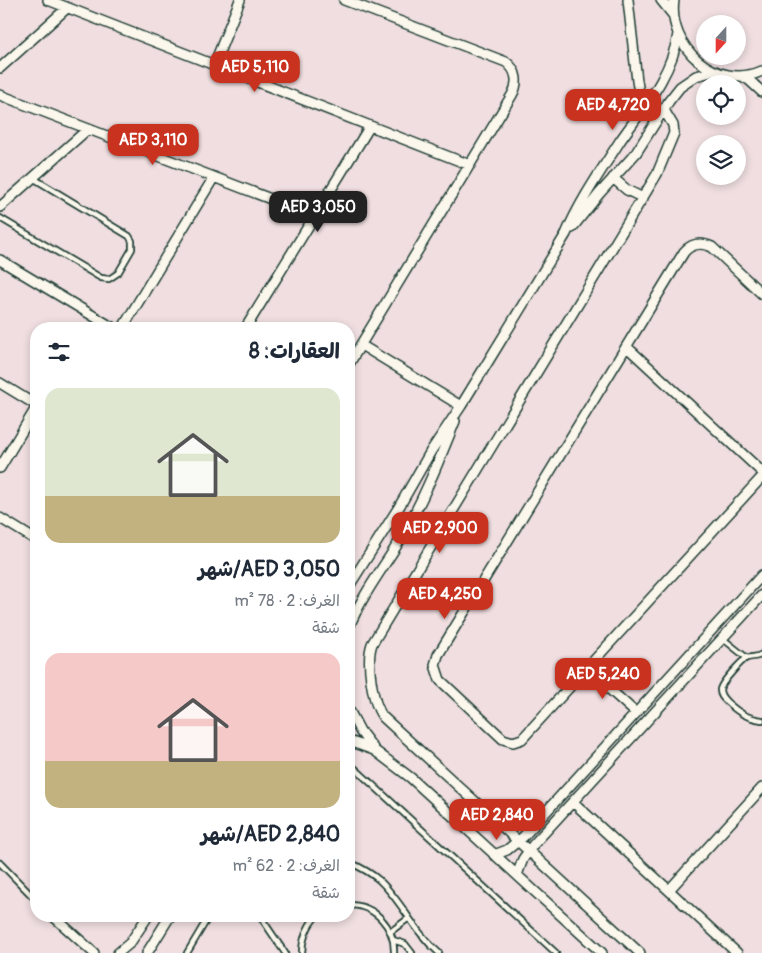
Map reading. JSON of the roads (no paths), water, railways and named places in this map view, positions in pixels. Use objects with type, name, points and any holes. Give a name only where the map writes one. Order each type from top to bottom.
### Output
[{"type":"street","points":[[48,0],[470,164]]},
{"type":"street","points":[[214,65],[240,0]]},
{"type":"street","points":[[344,0],[366,4],[501,60],[513,68],[517,82],[515,91],[355,354]]},
{"type":"street","points":[[628,0],[634,65],[642,110]]},
{"type":"street","points":[[661,0],[673,15]]},
{"type":"street","points":[[674,0],[673,15],[678,34],[684,46],[693,57],[716,72]]},
{"type":"street","points":[[0,68],[67,8]]},
{"type":"street","points":[[355,577],[566,234],[599,174],[668,68],[674,54],[678,34]]},
{"type":"street","points":[[566,234],[636,153],[673,95],[688,81],[706,73],[716,72],[736,75]]},
{"type":"street","points":[[746,75],[762,72]]},
{"type":"street","points":[[746,78],[762,92]]},
{"type":"street","points":[[0,95],[315,216]]},
{"type":"street","points":[[640,953],[380,713],[376,704],[369,655],[372,644],[663,162],[674,133],[672,121],[664,110]]},
{"type":"street","points":[[249,322],[370,126]]},
{"type":"street","points":[[0,207],[88,129]]},
{"type":"street","points":[[126,322],[214,177]]},
{"type":"street","points":[[613,178],[627,190],[643,198]]},
{"type":"street","points":[[762,294],[712,247],[704,244],[695,245],[684,252],[438,654],[435,665],[437,675],[443,684],[500,737],[507,742],[518,742],[526,736],[762,477]]},
{"type":"street","points":[[0,260],[103,322]]},
{"type":"street","points":[[360,345],[461,406]]},
{"type":"street","points":[[627,347],[762,472]]},
{"type":"street","points":[[0,383],[30,403]]},
{"type":"street","points":[[355,614],[417,509],[461,406]]},
{"type":"street","points":[[0,468],[30,417]]},
{"type":"street","points":[[0,518],[30,536]]},
{"type":"street","points":[[494,855],[507,850],[518,842],[762,575]]},
{"type":"street","points":[[517,875],[528,851],[762,595]]},
{"type":"street","points":[[587,669],[636,713]]},
{"type":"street","points":[[355,721],[374,750],[410,778],[602,953]]},
{"type":"street","points":[[355,743],[374,750]]},
{"type":"street","points":[[669,890],[762,788]]},
{"type":"street","points":[[573,802],[737,953]]},
{"type":"street","points":[[60,922],[94,953]]},
{"type":"street","points":[[118,953],[130,943],[144,922]]},
{"type":"street","points":[[147,953],[166,922]]},
{"type":"street","points":[[130,943],[130,953]]},
{"type":"lane","points":[[0,218],[101,278],[109,279],[118,273],[132,249],[132,242],[129,236],[33,178]]},
{"type":"lane","points":[[722,638],[747,658],[755,658],[762,654]]},
{"type":"lane","points":[[747,658],[722,684],[720,694],[740,713],[747,717],[762,720]]},
{"type":"lane","points":[[355,769],[556,953]]},
{"type":"lane","points":[[0,864],[30,894]]},
{"type":"lane","points":[[355,865],[379,879],[423,938],[439,953]]},
{"type":"lane","points":[[355,906],[362,907],[379,916],[390,932],[394,953]]},
{"type":"lane","points":[[390,932],[409,918]]},
{"type":"lane","points":[[187,953],[205,922]]},
{"type":"lane","points":[[264,922],[285,953]]},
{"type":"lane","points":[[302,953],[302,941],[312,922]]},
{"type":"lane","points":[[392,940],[405,944],[412,953]]}]
